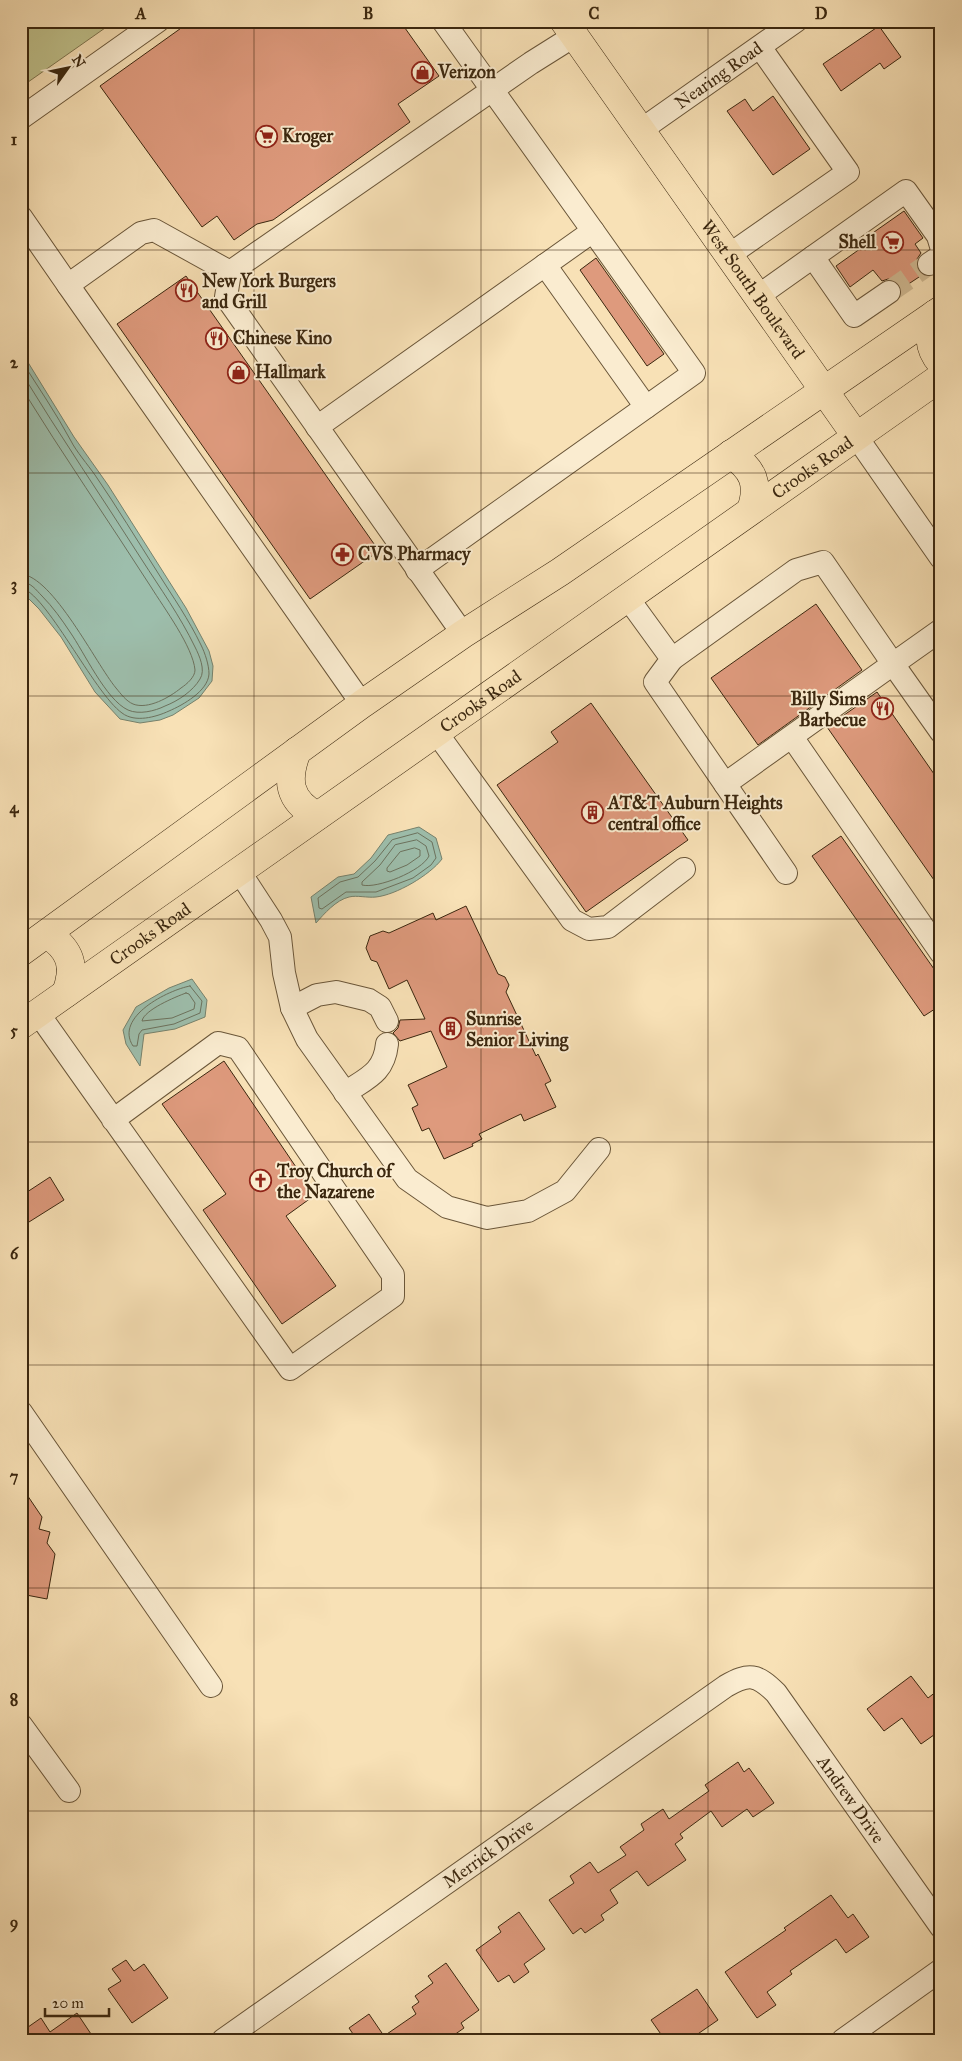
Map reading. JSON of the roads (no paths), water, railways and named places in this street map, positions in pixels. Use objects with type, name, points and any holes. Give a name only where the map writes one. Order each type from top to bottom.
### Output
[{"type":"main road","name":"West South Boulevard","points":[[569,28],[856,436]]},
{"type":"main road","points":[[21,952],[362,704],[463,634],[560,572],[938,312]]},
{"type":"main road","points":[[938,312],[929,332],[929,342],[934,355],[941,363]]},
{"type":"main road","name":"Crooks Road","points":[[30,1019],[627,597],[941,378]]},
{"type":"main road","points":[[731,454],[750,471],[755,483],[756,497],[751,510]]},
{"type":"main road","points":[[297,751],[290,767],[289,778],[298,801],[306,810],[317,816]]},
{"type":"main road","points":[[46,934],[57,941],[65,950],[71,964],[72,979],[66,993]]},
{"type":"street","points":[[21,118],[158,21]]},
{"type":"street","points":[[417,570],[694,373],[443,21]]},
{"type":"street","name":"Nearing Road","points":[[641,130],[796,21]]},
{"type":"street","points":[[463,634],[226,297],[230,272],[492,90],[569,28]]},
{"type":"street","points":[[729,255],[848,172],[760,47]]},
{"type":"street","points":[[758,296],[906,191],[938,236],[941,246]]},
{"type":"street","points":[[21,217],[362,704]]},
{"type":"street","points":[[68,285],[141,233],[154,230],[230,272]]},
{"type":"street","points":[[317,427],[593,231]]},
{"type":"street","points":[[813,257],[854,316],[889,292]]},
{"type":"street","points":[[545,265],[646,407]]},
{"type":"street","name":"West South Boulevard","points":[[856,436],[941,558]]},
{"type":"street","points":[[786,873],[656,682],[672,658],[796,570],[823,562],[941,732]]},
{"type":"street","points":[[627,597],[672,658]]},
{"type":"street","points":[[725,784],[941,630]]},
{"type":"street","points":[[436,732],[572,920],[588,929],[608,927],[684,869]]},
{"type":"street","points":[[792,737],[941,953]]},
{"type":"street","points":[[239,871],[280,937],[284,973],[292,1008],[307,1039],[407,1178],[447,1207],[487,1218],[528,1211],[565,1191],[599,1149]]},
{"type":"street","points":[[292,1008],[317,995],[336,992],[369,1000],[380,1007],[387,1021]]},
{"type":"street","points":[[30,1019],[113,1120],[290,1369],[393,1296],[393,1275],[238,1048],[218,1043],[113,1120]]},
{"type":"street","points":[[345,1093],[379,1069],[386,1058],[387,1044]]},
{"type":"street","points":[[21,1412],[211,1686]]},
{"type":"street","name":"Merrick Drive","points":[[223,2040],[726,1686],[748,1677],[757,1678]]},
{"type":"street","name":"Andrew Drive","points":[[757,1678],[767,1684],[776,1694],[941,1927]]},
{"type":"street","points":[[21,1725],[68,1791]]},
{"type":"street","points":[[843,2040],[941,1970]]},
{"type":"water","points":[[21,351],[74,437],[108,485],[186,608],[209,651],[213,666],[212,681],[199,698],[173,715],[160,720],[140,723],[120,719],[95,692],[61,637],[39,609],[21,591]]},
{"type":"water","points":[[419,827],[436,838],[442,859],[437,865],[421,878],[393,892],[376,897],[349,897],[339,901],[316,923],[311,897],[338,877],[354,874],[371,858],[388,835]]},
{"type":"water","points":[[192,979],[207,1000],[205,1017],[175,1029],[144,1034],[140,1066],[126,1044],[123,1030],[136,1007],[169,988]]},
{"type":"tunnel","points":[[889,292],[929,264]]},
{"type":"place","name":"Verizon","points":[[422,72]]},
{"type":"place","name":"Kroger","points":[[266,136]]},
{"type":"place","name":"Shell","points":[[892,242]]},
{"type":"place","name":"New York Burgers and Grill","points":[[186,291]]},
{"type":"place","name":"Chinese Kino","points":[[217,338]]},
{"type":"place","name":"Hallmark","points":[[239,372]]},
{"type":"place","name":"CVS Pharmacy","points":[[342,554]]},
{"type":"place","name":"Billy Sims Barbecue","points":[[882,709]]},
{"type":"place","name":"AT&T Auburn Heights central office","points":[[592,813]]},
{"type":"place","name":"Sunrise Senior Living","points":[[450,1029]]},
{"type":"place","name":"Troy Church of the Nazarene","points":[[261,1181]]}]
